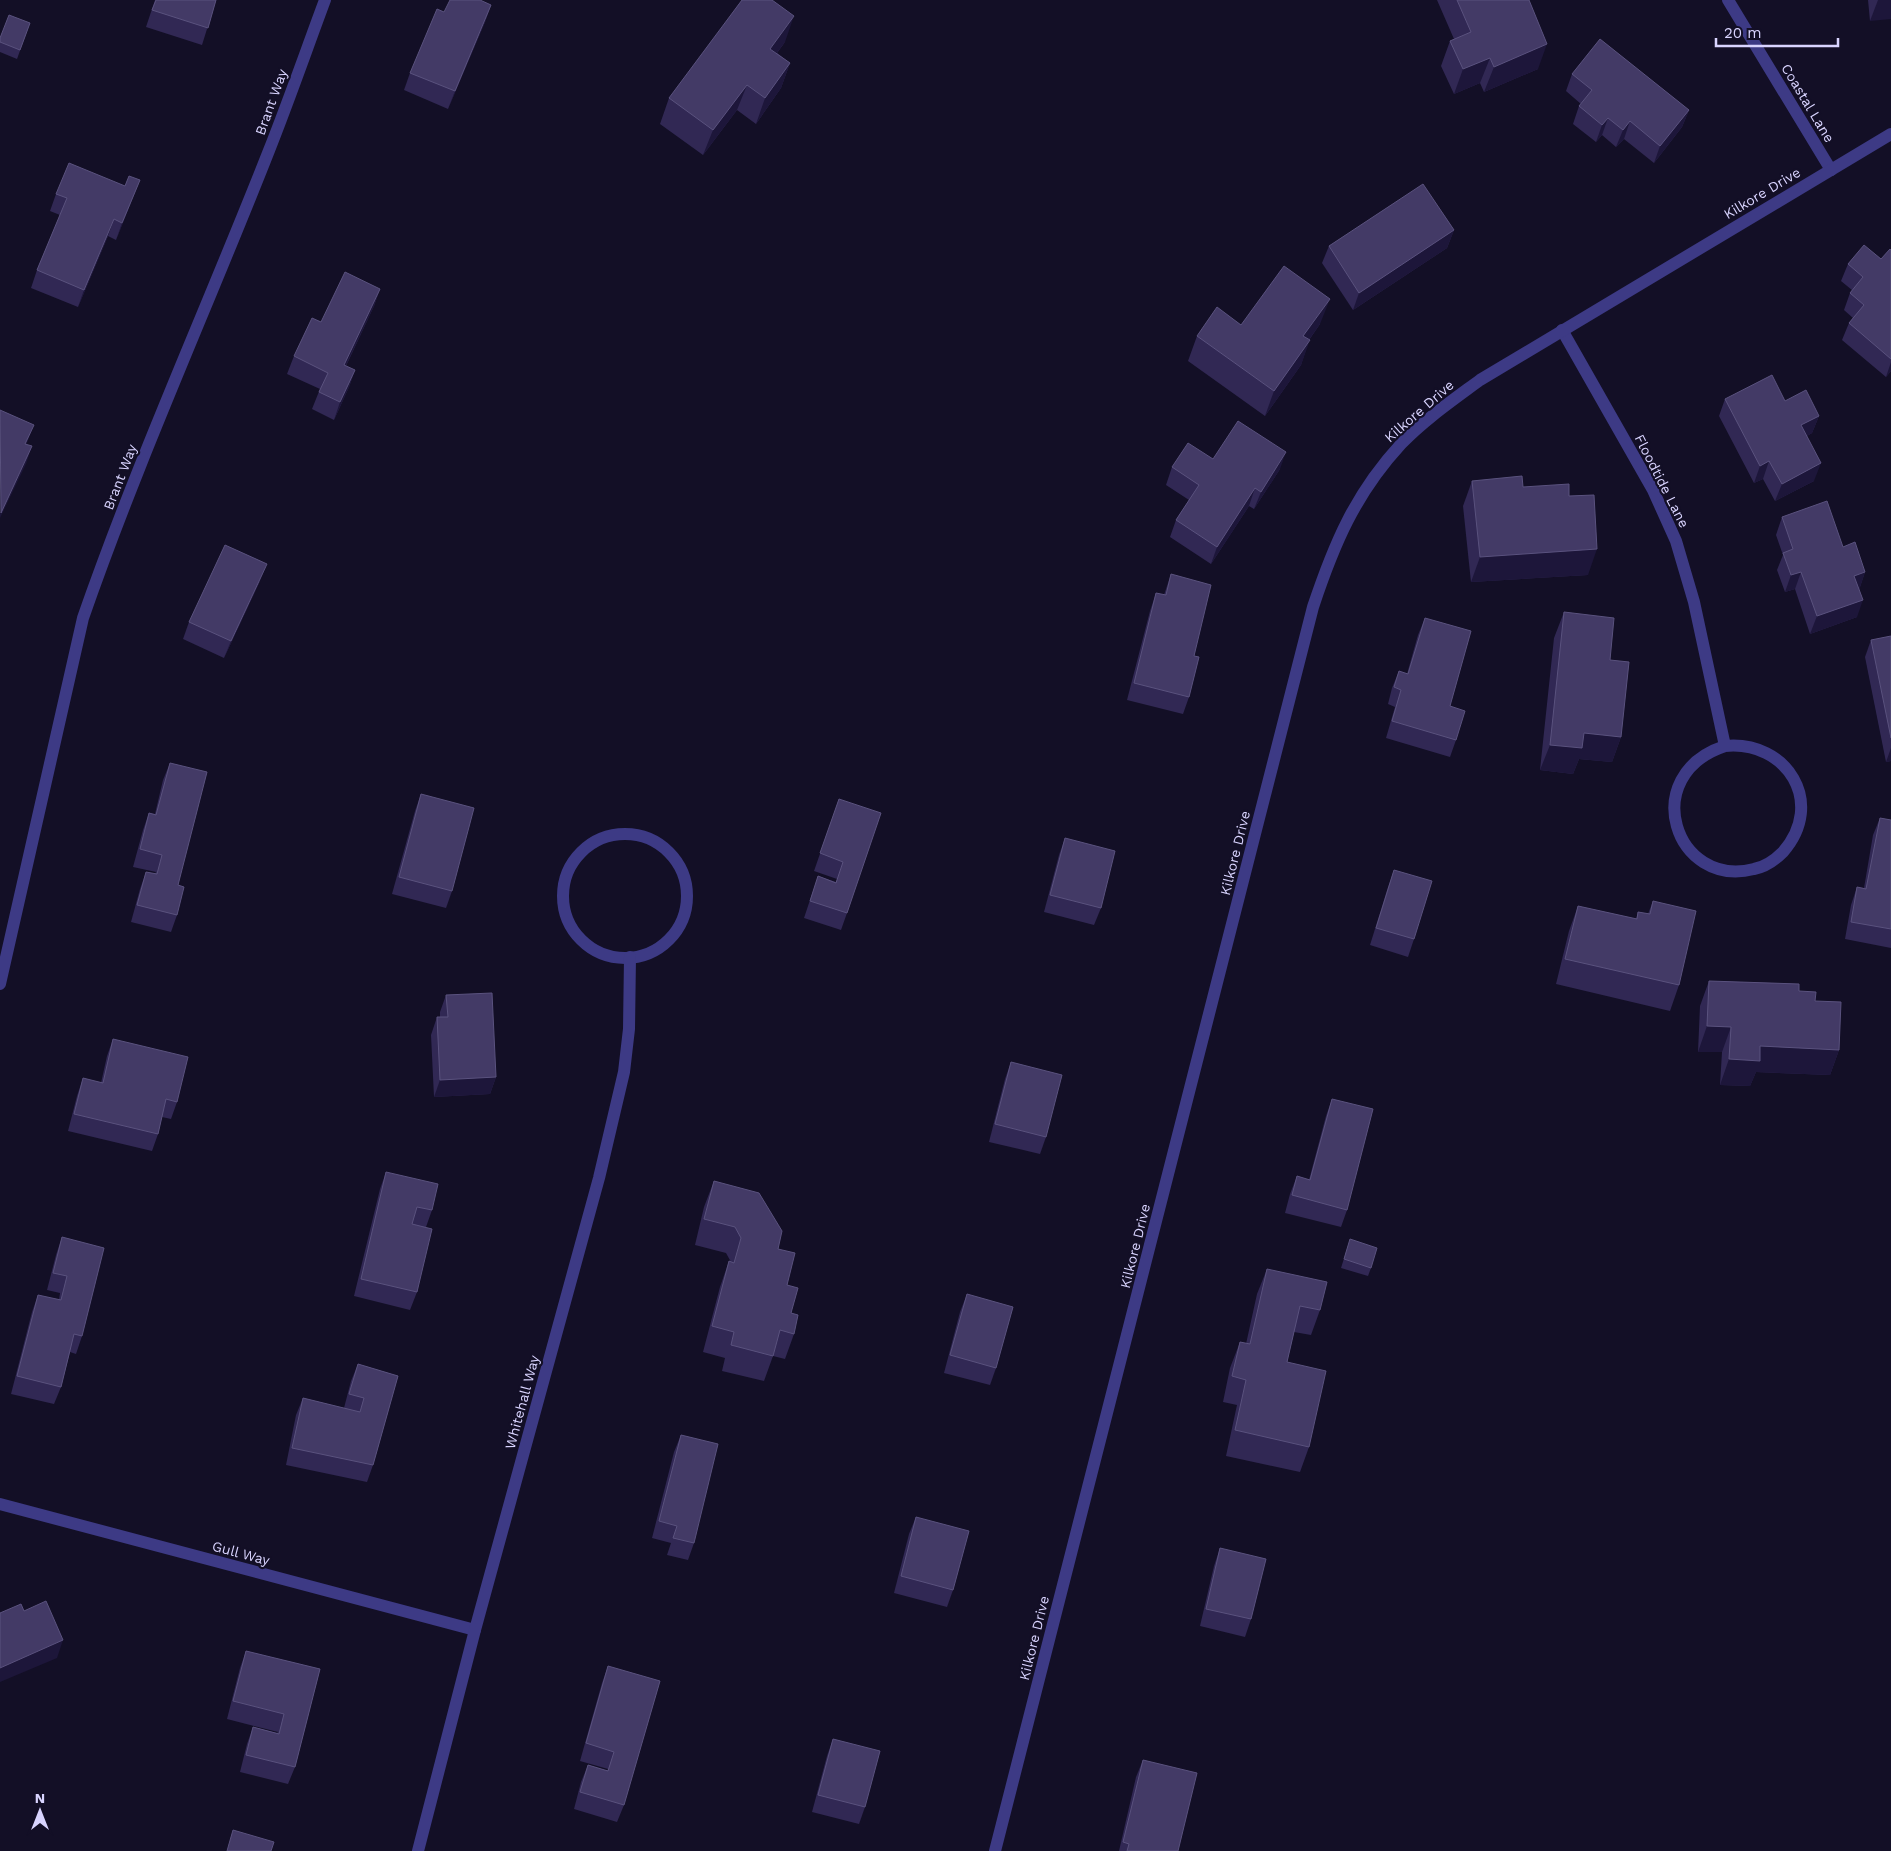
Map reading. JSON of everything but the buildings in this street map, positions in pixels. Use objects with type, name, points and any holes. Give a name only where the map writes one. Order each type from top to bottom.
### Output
[{"type":"street","name":"Brant Way","points":[[0,984],[83,618],[184,357],[268,152],[325,0]]},
{"type":"street","name":"Coastal Lane","points":[[1728,0],[1831,170]]},
{"type":"street","name":"Kilkore Drive","points":[[995,1851],[1308,626],[1329,558],[1349,514],[1372,478],[1402,443],[1439,410],[1480,380],[1891,134]]},
{"type":"street","name":"Floodtide Lane","points":[[1562,330],[1653,490],[1676,541],[1694,602],[1725,746]]},
{"type":"street","points":[[1725,746],[1752,747],[1777,759],[1794,780],[1799,794],[1801,807],[1795,834],[1779,856],[1768,864],[1755,869],[1728,871],[1716,868],[1705,862],[1686,846],[1679,835],[1675,823],[1675,798],[1684,774],[1701,756],[1725,746]]},
{"type":"street","points":[[630,834],[642,836],[666,849],[682,870],[686,882],[687,896],[686,909],[682,921],[675,932],[654,950],[630,957],[609,955],[591,947],[580,938],[572,928],[566,915],[563,889],[566,875],[572,863],[590,844],[603,838],[630,834]]},
{"type":"street","name":"Whitehall Way","points":[[418,1851],[475,1630],[599,1178],[624,1072],[629,1029],[630,957]]},
{"type":"street","name":"Gull Way","points":[[0,1504],[475,1630]]}]
